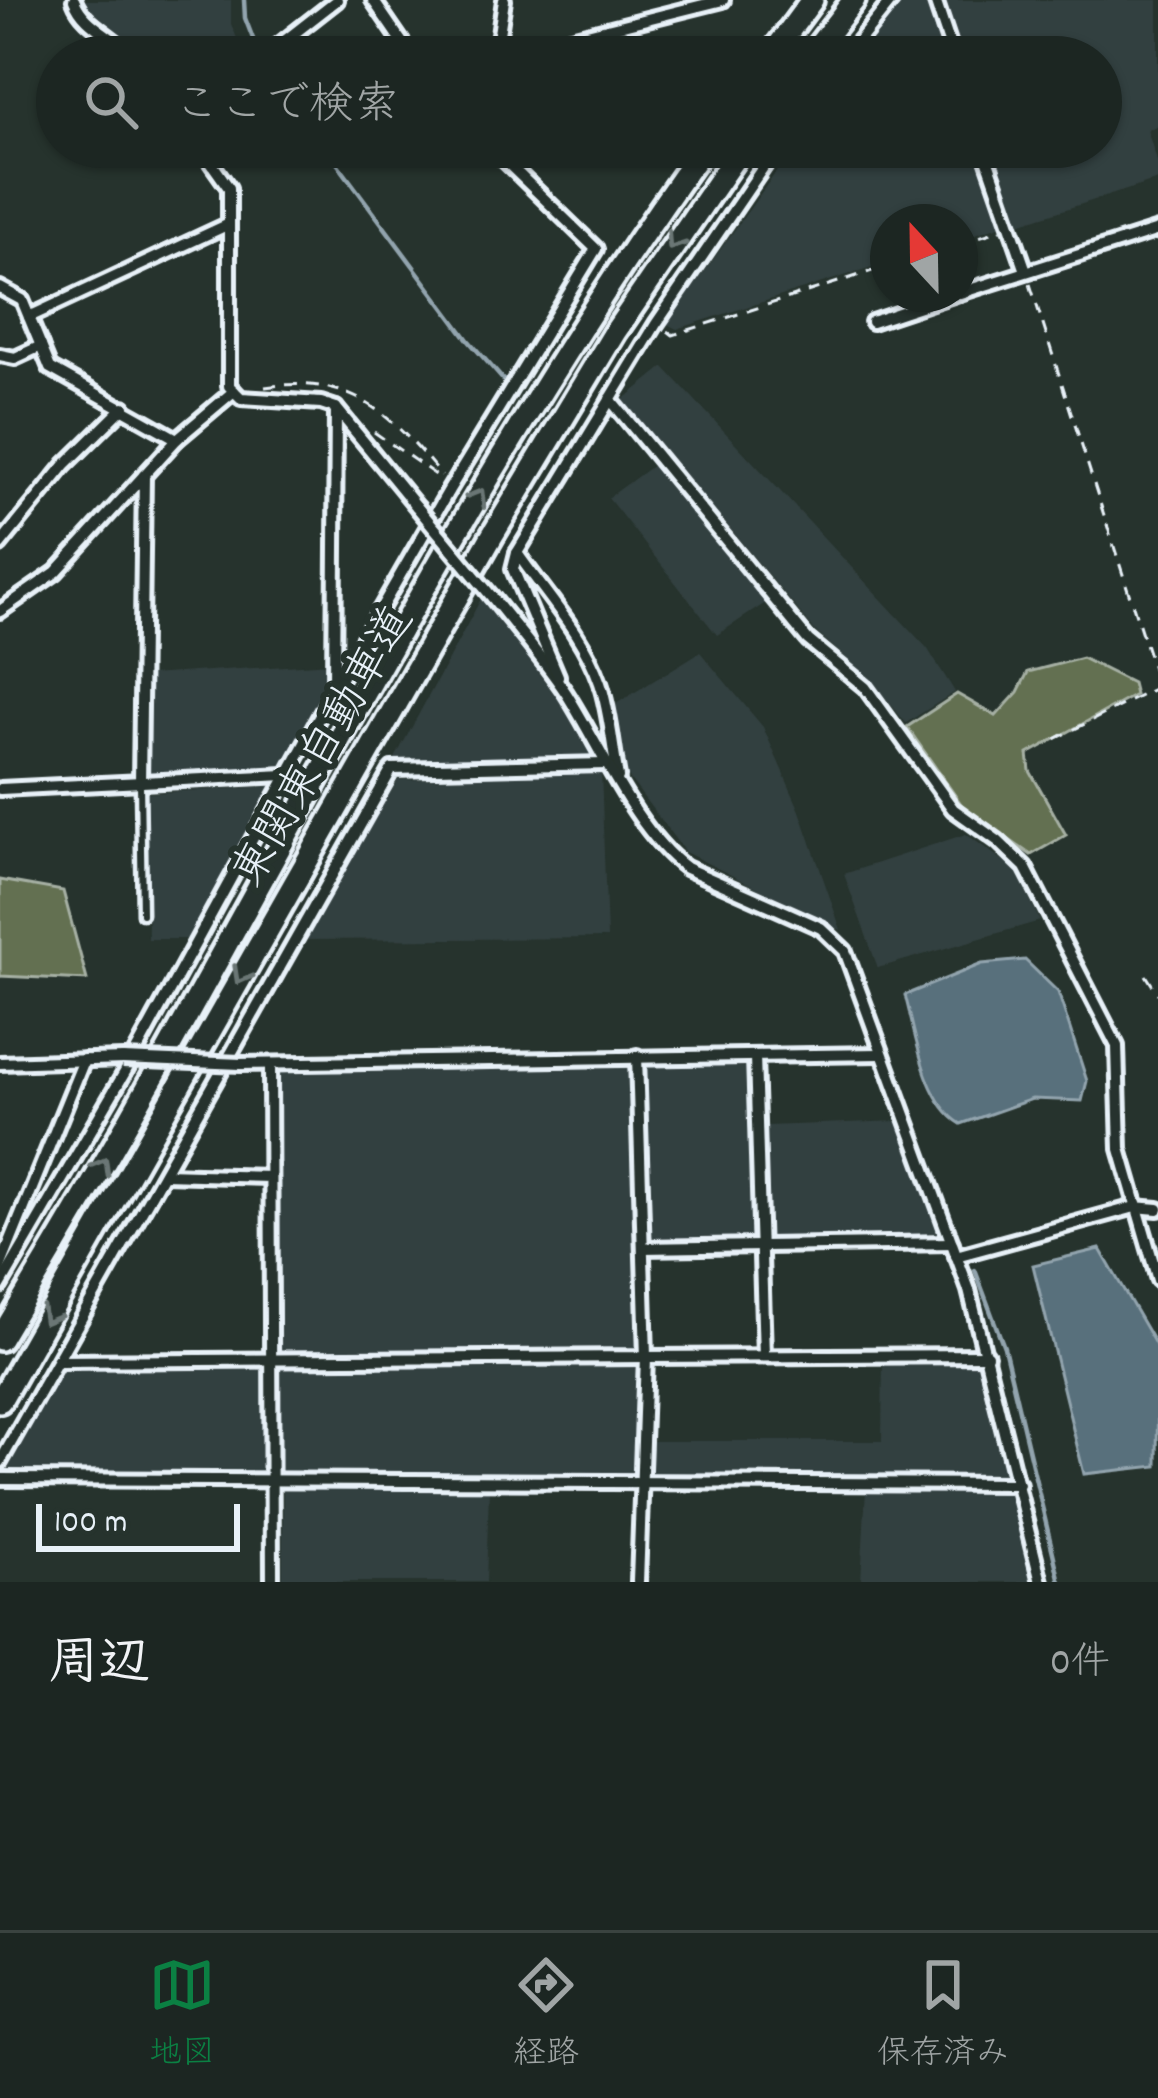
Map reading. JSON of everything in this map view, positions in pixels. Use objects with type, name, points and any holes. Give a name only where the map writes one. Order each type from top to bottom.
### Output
[{"type":"highway","points":[[785,36],[812,0]]},
{"type":"highway","points":[[826,36],[854,0]]},
{"type":"highway","name":"東関東自動車道","points":[[0,1340],[146,1090],[288,828],[465,519],[590,310],[689,168]]},
{"type":"highway","name":"東関東自動車道","points":[[0,1401],[492,536],[615,332],[728,168]]},
{"type":"street","points":[[74,0],[80,16],[109,36]]},
{"type":"street","points":[[291,36],[337,0]]},
{"type":"street","points":[[373,0],[398,36]]},
{"type":"street","points":[[499,36],[504,0]]},
{"type":"street","points":[[579,36],[723,0]]},
{"type":"street","points":[[863,36],[892,0]]},
{"type":"street","points":[[935,0],[947,36]]},
{"type":"street","points":[[215,168],[229,188],[229,386],[241,398],[321,403],[348,418],[566,694]]},
{"type":"street","points":[[0,1286],[125,1072],[285,775],[451,486],[596,249],[513,168]]},
{"type":"street","points":[[763,168],[656,324],[517,554],[513,568],[566,694],[605,764],[667,854],[686,868],[821,928],[845,952],[987,1354],[1041,1582]]},
{"type":"street","points":[[990,168],[1026,271]]},
{"type":"street","points":[[29,316],[229,224]]},
{"type":"street","points":[[978,287],[1158,230]]},
{"type":"street","points":[[0,288],[22,300],[50,368],[177,439]]},
{"type":"street","points":[[872,322],[902,312]]},
{"type":"street","points":[[0,355],[15,358],[41,346]]},
{"type":"street","points":[[0,611],[56,572],[177,439],[234,391]]},
{"type":"street","points":[[610,399],[808,640],[865,687],[952,809],[1025,867],[1117,1046],[1120,1149],[1158,1280]]},
{"type":"street","points":[[0,545],[65,464],[124,406]]},
{"type":"street","points":[[334,690],[336,408]]},
{"type":"street","points":[[140,783],[144,475]]},
{"type":"street","points":[[517,554],[587,654],[601,685],[619,780]]},
{"type":"street","points":[[0,1462],[392,769],[605,764]]},
{"type":"street","points":[[0,788],[285,775]]},
{"type":"street","points":[[0,1063],[123,1059],[270,1066],[880,1054]]},
{"type":"street","points":[[637,1056],[646,1357],[638,1582]]},
{"type":"street","points":[[755,1056],[764,1356]]},
{"type":"street","points":[[0,1267],[84,1060]]},
{"type":"street","points":[[270,1066],[272,1582]]},
{"type":"street","points":[[164,1174],[270,1177]]},
{"type":"street","points":[[643,1248],[954,1250],[1135,1207],[1158,1209]]},
{"type":"street","points":[[60,1361],[987,1354]]},
{"type":"street","points":[[0,1479],[1019,1484]]},
{"type":"lane","points":[[140,783],[142,914]]},
{"type":"path","points":[[978,237],[1009,227]]},
{"type":"path","points":[[1026,271],[1158,686],[1054,739]]},
{"type":"path","points":[[656,324],[673,335],[870,272]]},
{"type":"path","points":[[348,418],[451,486]]},
{"type":"path","points":[[1147,975],[1158,994]]},
{"type":"shaded area","points":[[79,0],[231,0],[236,36],[114,36],[85,16]]},
{"type":"shaded area","points":[[900,0],[930,0],[941,36],[874,36]]},
{"type":"shaded area","points":[[941,0],[1158,0],[1158,126],[1147,130],[1158,180],[1015,225],[996,168],[1122,168],[1122,36],[953,36]]},
{"type":"shaded area","points":[[779,168],[984,168],[1002,225],[978,233],[978,204],[870,204],[870,268],[677,329],[667,324]]},
{"type":"shaded area","points":[[664,367],[927,648],[955,692],[906,723],[868,677],[816,632],[623,400]]},
{"type":"shaded area","points":[[656,463],[767,602],[717,635],[608,498]]},
{"type":"shaded area","points":[[482,597],[560,701],[594,759],[393,762]]},
{"type":"shaded area","points":[[700,652],[763,727],[800,811],[841,930],[685,852],[626,774],[611,707]]},
{"type":"shaded area","points":[[330,663],[329,689],[281,772],[149,777],[149,675]]},
{"type":"shaded area","points":[[601,771],[607,938],[302,940],[398,780]]},
{"type":"shaded area","points":[[273,786],[190,939],[148,939],[146,793]]},
{"type":"shaded area","points":[[966,834],[1016,870],[1040,921],[878,968],[844,874]]},
{"type":"shaded area","points":[[631,1062],[639,1352],[279,1351],[277,1073]]},
{"type":"shaded area","points":[[749,1064],[754,1239],[650,1242],[645,1066]]},
{"type":"shaded area","points":[[899,1121],[943,1239],[767,1239],[767,1126]]},
{"type":"shaded area","points":[[883,1361],[979,1362],[1011,1480],[652,1473],[652,1441],[882,1441]]},
{"type":"shaded area","points":[[637,1362],[633,1472],[281,1474],[281,1366]]},
{"type":"shaded area","points":[[266,1363],[266,1476],[5,1473],[65,1367]]},
{"type":"shaded area","points":[[283,1488],[489,1488],[486,1582],[283,1582]]},
{"type":"shaded area","points":[[866,1489],[1012,1489],[1034,1582],[861,1582]]},
{"type":"green space","points":[[1082,658],[1132,683],[1135,695],[1028,754],[1030,771],[1066,835],[1031,855],[964,808],[907,727],[957,694],[996,716],[1018,692],[1028,672]]},
{"type":"green space","points":[[0,880],[63,891],[87,980],[0,976]]},
{"type":"water","points":[[1025,960],[1058,992],[1087,1081],[1082,1101],[1032,1099],[961,1124],[948,1114],[930,1084],[905,995],[982,964]]},
{"type":"water","points":[[1100,1249],[1158,1349],[1157,1466],[1084,1474],[1033,1265]]},
{"type":"waterway","points":[[244,0],[252,36]]},
{"type":"waterway","points":[[341,168],[504,381]]},
{"type":"waterway","points":[[975,1270],[1004,1347],[1060,1582]]}]
